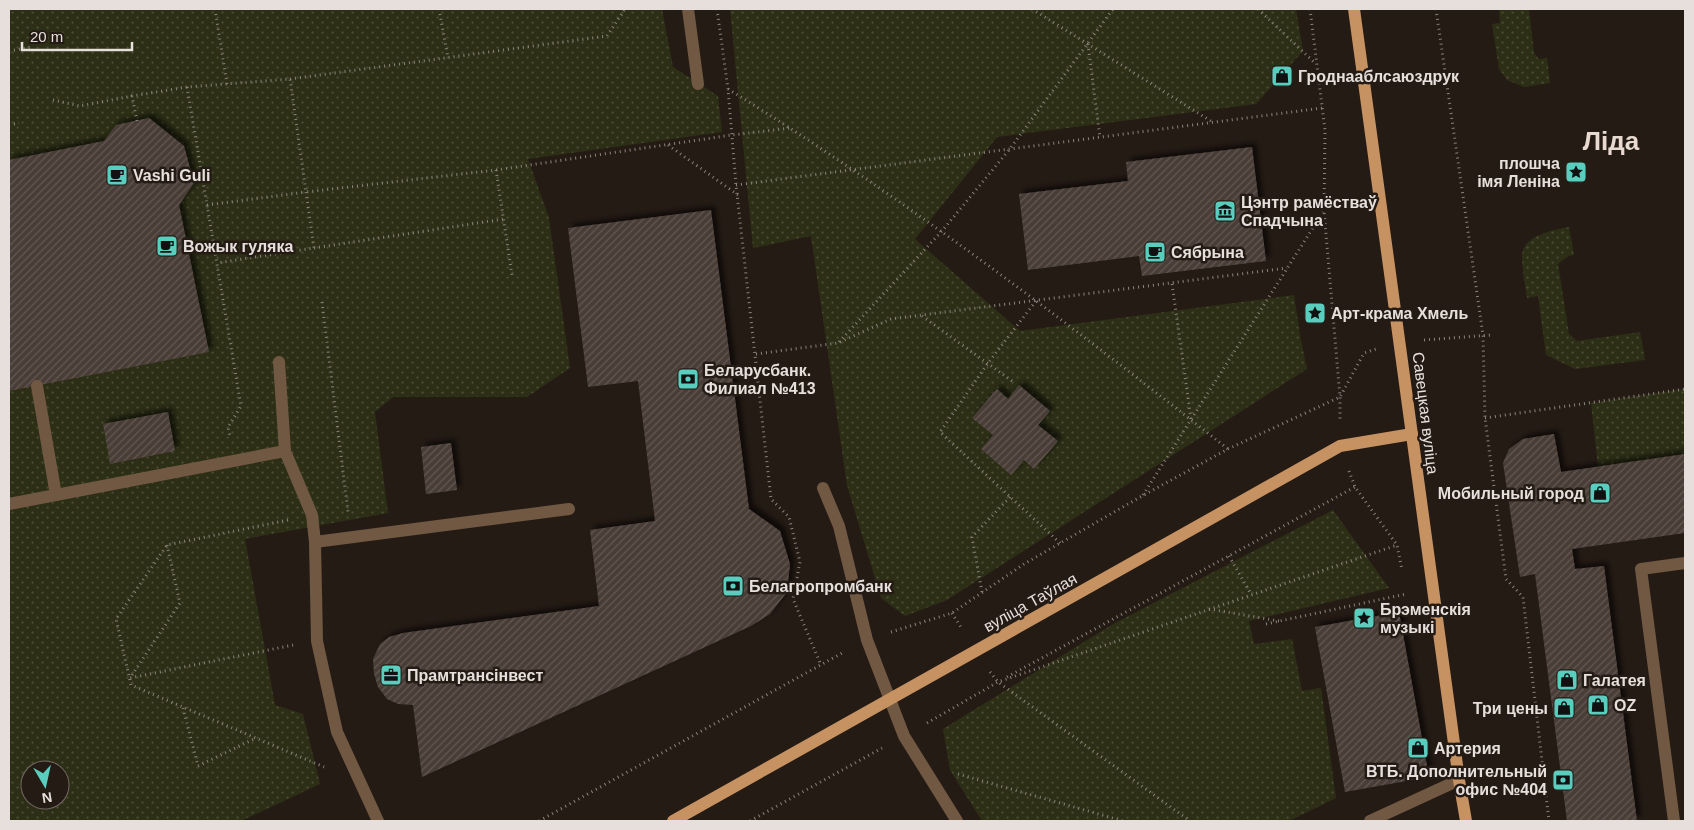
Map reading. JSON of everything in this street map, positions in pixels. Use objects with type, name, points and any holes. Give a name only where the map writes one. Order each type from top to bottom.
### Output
[{"type":"main road","name":"Савецкая вуліца","points":[[1354,9],[1458,780],[1466,821]]},
{"type":"main road","name":"вуліца Таўлая","points":[[673,821],[1340,446],[1412,434]]},
{"type":"street","points":[[688,9],[698,84]]},
{"type":"street","points":[[279,362],[285,451],[312,515],[315,542],[316,641],[337,732],[378,821]]},
{"type":"street","points":[[37,386],[56,495]]},
{"type":"street","points":[[9,504],[285,451]]},
{"type":"street","points":[[823,488],[839,526],[867,640],[904,736],[957,821]]},
{"type":"street","points":[[315,542],[568,509]]},
{"type":"street","points":[[1674,821],[1641,569],[1685,563]]},
{"type":"street","points":[[1370,821],[1458,780]]},
{"type":"path","points":[[215,9],[227,84]]},
{"type":"path","points":[[439,9],[448,58]]},
{"type":"path","points":[[53,100],[80,106],[187,87],[290,79],[607,36],[625,9]]},
{"type":"path","points":[[717,9],[728,89],[736,185],[772,498],[789,518],[800,562],[793,599],[821,665]]},
{"type":"path","points":[[1032,9],[1215,123]]},
{"type":"path","points":[[838,343],[942,231],[1009,150],[1113,9]]},
{"type":"path","points":[[1258,9],[1317,64]]},
{"type":"path","points":[[1436,9],[1483,335],[1485,418],[1506,579],[1523,597],[1549,821]]},
{"type":"path","points":[[1088,43],[1100,138]]},
{"type":"path","points":[[9,51],[32,47]]},
{"type":"path","points":[[290,79],[314,248]]},
{"type":"path","points":[[187,87],[241,406],[228,427],[234,460]]},
{"type":"path","points":[[728,89],[791,128],[942,231],[1228,449]]},
{"type":"path","points":[[132,96],[137,121]]},
{"type":"path","points":[[736,185],[1322,108]]},
{"type":"path","points":[[9,125],[19,123]]},
{"type":"path","points":[[207,205],[496,170],[667,144],[791,128]]},
{"type":"path","points":[[667,144],[738,195]]},
{"type":"path","points":[[496,170],[512,275]]},
{"type":"path","points":[[1142,496],[1324,211]]},
{"type":"path","points":[[217,263],[504,219]]},
{"type":"path","points":[[756,354],[838,343],[891,319],[1287,268]]},
{"type":"path","points":[[1172,284],[1191,420]]},
{"type":"path","points":[[1036,301],[988,363],[940,432],[1060,544]]},
{"type":"path","points":[[322,302],[351,536]]},
{"type":"path","points":[[921,316],[1012,381]]},
{"type":"path","points":[[1485,418],[1685,389]]},
{"type":"path","points":[[539,821],[867,640],[952,613],[1024,564],[1142,496],[1228,449],[1340,397]]},
{"type":"path","points":[[750,821],[998,682],[1355,487]]},
{"type":"path","points":[[982,592],[972,537],[1010,497]]},
{"type":"path","points":[[312,515],[167,545],[116,619],[131,685],[359,782]]},
{"type":"path","points":[[130,678],[180,603],[167,545]]},
{"type":"path","points":[[998,682],[1397,545]]},
{"type":"path","points":[[1229,556],[1251,594]]},
{"type":"path","points":[[1266,624],[1406,594]]},
{"type":"path","points":[[1208,609],[1282,621]]},
{"type":"path","points":[[130,678],[316,641]]},
{"type":"path","points":[[998,682],[1190,821]]},
{"type":"path","points":[[183,707],[198,766],[256,738]]},
{"type":"path","points":[[921,764],[1123,821]]},
{"type":"green space","points":[[9,9],[662,9],[673,67],[718,96],[722,132],[528,159],[549,218],[570,368],[527,397],[393,397],[375,412],[388,513],[245,539],[275,705],[303,714],[320,784],[241,821],[9,821]]},
{"type":"green space","points":[[730,9],[1296,9],[1303,51],[1256,104],[997,137],[915,239],[1020,331],[1294,295],[1307,369],[947,600],[905,616],[881,598],[847,485],[811,236],[753,248]]},
{"type":"green space","points":[[1499,9],[1529,9],[1534,53],[1539,59],[1547,58],[1550,83],[1524,87],[1507,80],[1499,69],[1492,24],[1500,23]]},
{"type":"green space","points":[[1569,227],[1574,255],[1568,256],[1558,264],[1569,334],[1577,341],[1640,332],[1645,360],[1575,369],[1546,355],[1538,296],[1527,298],[1522,255],[1524,248],[1534,238],[1548,232]]},
{"type":"green space","points":[[1685,389],[1685,454],[1598,467],[1591,403]]},
{"type":"green space","points":[[1333,510],[1389,588],[1249,621],[1254,644],[1292,639],[1302,691],[1321,688],[1336,798],[1289,821],[982,821],[950,770],[943,729],[1115,623]]},
{"type":"building","points":[[149,118],[184,146],[194,183],[179,205],[209,352],[9,391],[9,160],[104,141],[116,125]]},
{"type":"building","points":[[1252,147],[1266,261],[1142,276],[1139,256],[1028,270],[1019,194],[1128,181],[1126,162]]},
{"type":"building","points":[[711,210],[749,509],[780,531],[790,564],[787,592],[770,614],[751,626],[422,777],[413,705],[398,704],[387,699],[378,687],[374,674],[373,659],[380,644],[389,637],[403,633],[599,606],[590,530],[655,521],[638,381],[588,387],[568,228]]},
{"type":"building","points":[[1019,385],[1050,411],[1038,425],[1058,441],[1034,469],[1024,460],[1011,475],[981,449],[993,435],[972,418],[997,389],[1008,399]]},
{"type":"building","points":[[168,412],[175,451],[110,464],[103,424]]},
{"type":"building","points":[[1554,434],[1561,472],[1685,454],[1685,533],[1572,549],[1575,569],[1604,566],[1637,821],[1567,821],[1535,574],[1520,577],[1503,463],[1509,449],[1523,439]]},
{"type":"building","points":[[451,443],[457,490],[426,494],[421,447]]},
{"type":"building","points":[[1399,612],[1429,777],[1345,792],[1315,627]]},
{"type":"place","name":"Гроднааблсаюздрук","points":[[1282,76]]},
{"type":"place","name":"плошча імя Леніна","points":[[1576,172]]},
{"type":"place","name":"Vashi Guli","points":[[117,175]]},
{"type":"place","name":"Цэнтр рамёстваў Спадчына","points":[[1225,211]]},
{"type":"place","name":"Вожык гуляка","points":[[167,246]]},
{"type":"place","name":"Сябрына","points":[[1155,252]]},
{"type":"place","name":"Арт-крама Хмель","points":[[1315,313]]},
{"type":"place","name":"Беларусбанк. Филиал №413","points":[[688,379]]},
{"type":"place","name":"Мобильный город","points":[[1600,493]]},
{"type":"place","name":"Белагропромбанк","points":[[733,586]]},
{"type":"place","name":"Брэменскія музыкі","points":[[1364,618]]},
{"type":"place","name":"Прамтрансінвест","points":[[391,675]]},
{"type":"place","name":"Галатея","points":[[1567,680]]},
{"type":"place","name":"OZ","points":[[1598,705]]},
{"type":"place","name":"Три цены","points":[[1564,708]]},
{"type":"place","name":"Артерия","points":[[1418,748]]},
{"type":"place","name":"ВТБ. Дополнительный офис №404","points":[[1563,780]]},
{"type":"district","name":"Ліда","points":[[1611,141]]}]
